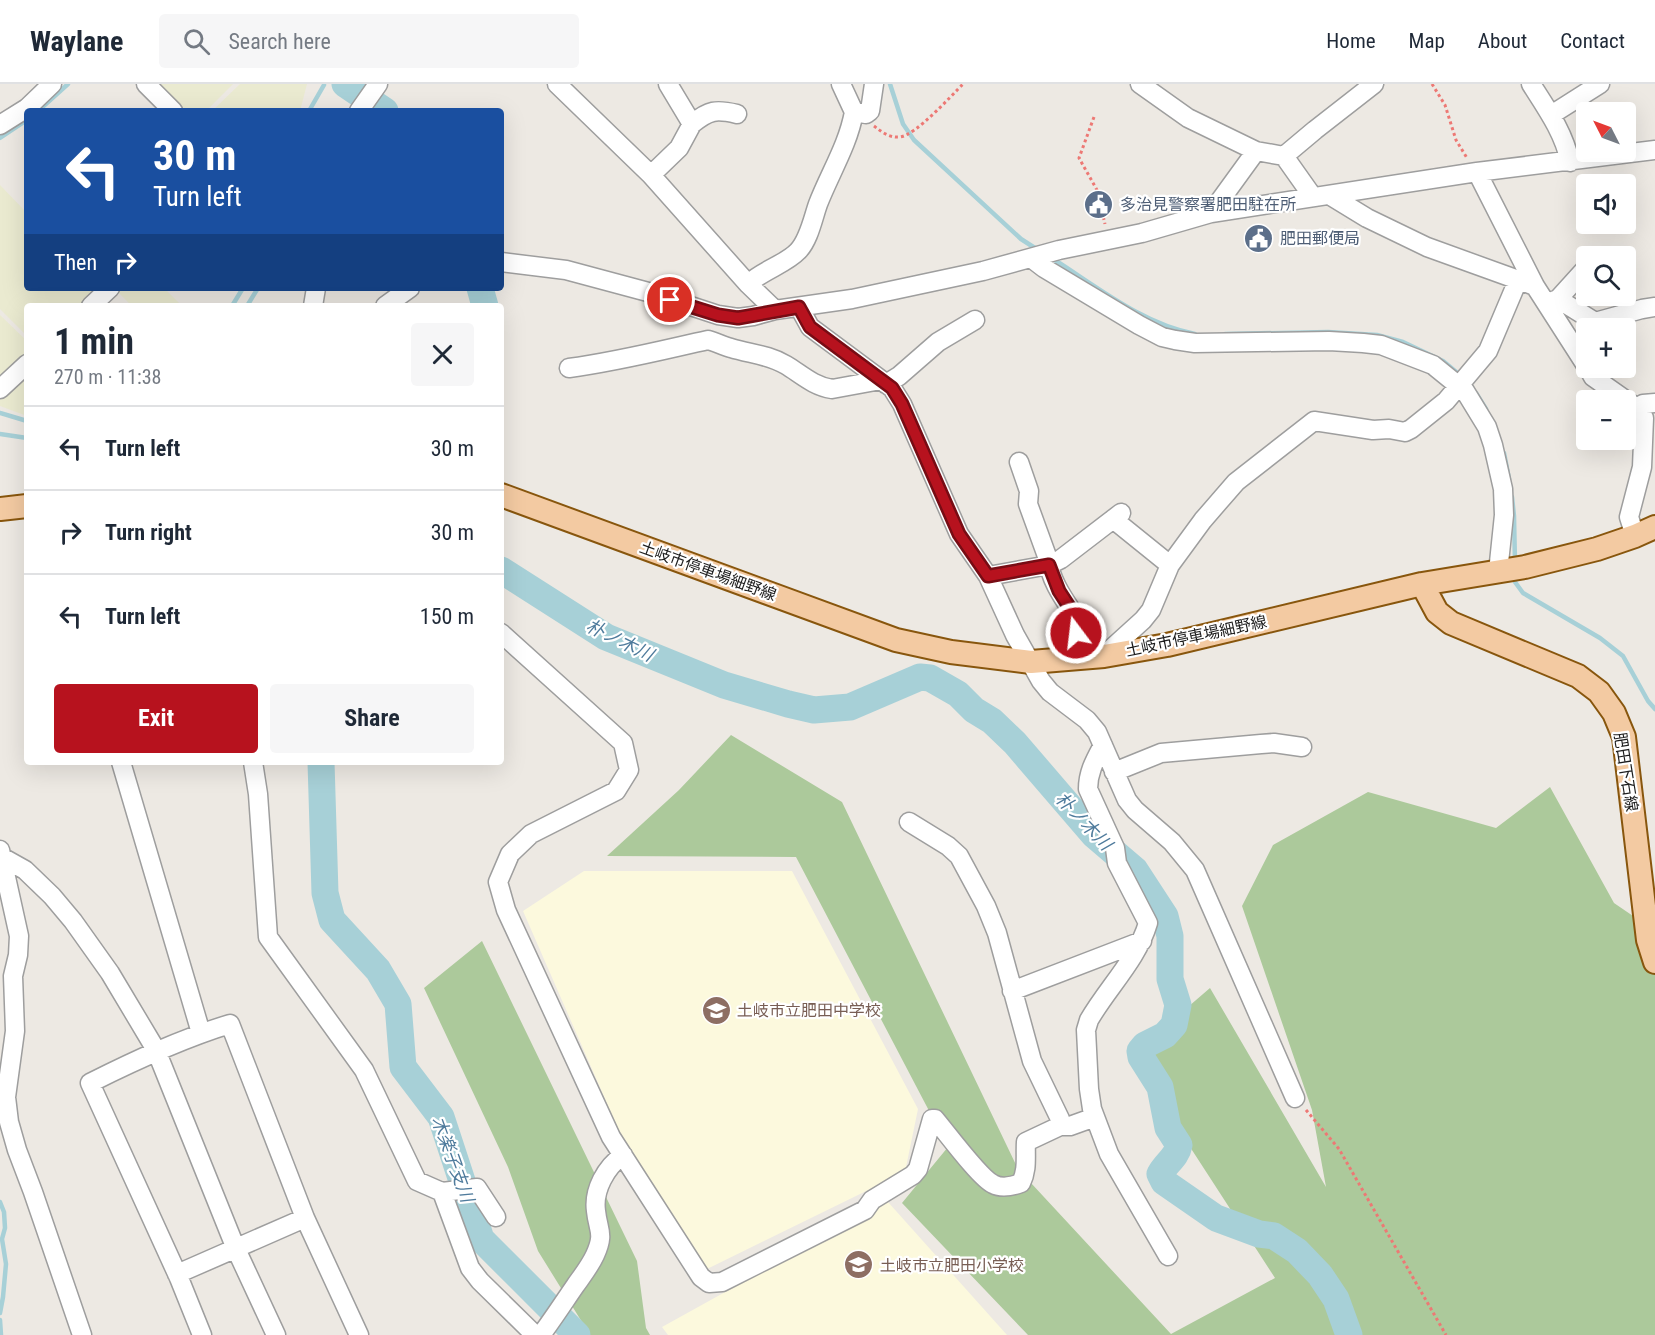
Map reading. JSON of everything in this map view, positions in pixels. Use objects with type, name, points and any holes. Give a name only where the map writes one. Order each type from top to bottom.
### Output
[{"type":"main road","name":"土岐市停車場細野線","points":[[504,496],[896,640],[951,652],[1031,662],[1108,655],[1167,645],[1422,584],[1509,570],[1597,549],[1645,532]]},
{"type":"main road","points":[[0,509],[24,506]]},
{"type":"main road","name":"肥田下石線","points":[[1422,584],[1437,612],[1451,623],[1578,676],[1599,692],[1614,712],[1624,737],[1648,940],[1655,962]]},
{"type":"street","points":[[27,108],[52,84]]},
{"type":"street","points":[[146,84],[161,107]]},
{"type":"street","points":[[361,108],[378,84]]},
{"type":"street","points":[[557,84],[651,175],[748,284],[775,310]]},
{"type":"street","points":[[668,84],[692,124]]},
{"type":"street","points":[[841,84],[860,113]]},
{"type":"street","points":[[860,113],[870,111],[874,84]]},
{"type":"street","points":[[1140,84],[1188,118],[1257,152],[1284,156],[1322,196],[1427,247],[1527,283],[1552,301],[1595,322],[1655,307]]},
{"type":"street","points":[[1284,156],[1374,84]]},
{"type":"street","points":[[1531,84],[1551,115],[1568,152],[1570,162]]},
{"type":"street","points":[[1551,115],[1600,84]]},
{"type":"street","points":[[0,124],[24,110]]},
{"type":"street","points":[[651,175],[679,148],[692,124],[708,112],[717,110],[737,114]]},
{"type":"street","points":[[748,284],[758,275],[798,252],[860,113]]},
{"type":"street","points":[[504,262],[566,270],[648,292],[691,308],[738,318],[835,300],[852,299],[983,271],[1059,250],[1142,233],[1211,213],[1476,173],[1655,150]]},
{"type":"street","points":[[1211,213],[1257,152]]},
{"type":"street","points":[[1476,173],[1527,283]]},
{"type":"street","points":[[1032,257],[1044,268],[1162,337],[1195,343],[1329,340],[1381,345],[1464,380],[1487,427],[1499,466],[1509,570]]},
{"type":"street","points":[[1552,301],[1576,278]]},
{"type":"street","points":[[1108,655],[1111,649],[1143,620],[1170,566],[1203,520],[1236,482],[1314,421],[1373,430],[1389,429],[1405,432],[1446,401],[1488,351],[1527,283]]},
{"type":"street","points":[[94,303],[107,291]]},
{"type":"street","points":[[389,303],[406,291]]},
{"type":"street","points":[[1552,301],[1576,346]]},
{"type":"street","points":[[799,307],[810,327],[892,388],[902,404],[959,534],[988,576],[1015,635],[1031,662],[1050,692],[1087,720],[1097,732],[1127,800],[1135,810],[1172,842],[1195,870],[1295,1098]]},
{"type":"street","points":[[569,368],[598,364],[674,346],[693,345],[708,340],[768,357],[824,388],[832,389],[884,382],[899,376],[938,342],[975,320]]},
{"type":"street","points":[[0,388],[24,367]]},
{"type":"street","points":[[1594,378],[1637,408],[1644,418],[1642,467],[1629,517],[1645,532]]},
{"type":"street","points":[[1637,408],[1643,404],[1655,403]]},
{"type":"street","points":[[1019,462],[1029,491],[1028,504],[1049,565],[1059,591],[1079,622],[1076,633]]},
{"type":"street","points":[[988,576],[1049,565],[1061,559],[1117,516],[1170,566]]},
{"type":"street","points":[[504,636],[624,743],[629,770],[615,791],[531,834],[510,854],[498,882],[506,910],[611,1137],[701,1277],[709,1283],[722,1282],[865,1210],[872,1200],[913,1175],[918,1169],[932,1119],[935,1119],[993,1184],[1010,1187],[1021,1183],[1026,1170],[1026,1142],[1060,1126],[1070,1126],[1095,1117]]},
{"type":"street","points":[[1114,771],[1161,753],[1274,743],[1302,747]]},
{"type":"street","points":[[1103,745],[1091,768],[1088,789],[1115,848],[1117,863],[1148,923],[1142,940],[1089,1020],[1086,1030],[1089,1089],[1095,1117],[1109,1154],[1168,1256]]},
{"type":"street","points":[[122,765],[201,1033]]},
{"type":"street","points":[[253,765],[258,794],[268,937],[364,1070],[417,1181],[442,1192],[477,1188],[496,1217]]},
{"type":"street","points":[[909,822],[948,846],[959,856],[986,906],[997,933],[1032,1061],[1060,1119],[1060,1126]]},
{"type":"street","points":[[1,854],[19,936],[18,955],[7,979],[15,1031],[6,1097],[9,1122],[82,1335]]},
{"type":"street","points":[[1,854],[24,870],[52,896],[73,921],[110,973],[156,1050],[236,1249],[276,1335]]},
{"type":"street","points":[[1012,991],[1142,940]]},
{"type":"street","points":[[202,1335],[177,1274],[90,1083],[156,1050],[230,1024],[305,1218],[359,1335]]},
{"type":"street","points":[[541,1335],[595,1256],[601,1240],[595,1204],[598,1192],[606,1171],[623,1155]]},
{"type":"street","points":[[442,1192],[470,1268],[480,1281],[535,1335]]},
{"type":"street","points":[[177,1274],[305,1218]]},
{"type":"path","points":[[860,113],[885,134],[902,137],[929,118],[963,84]]},
{"type":"path","points":[[1432,84],[1444,105],[1456,140],[1476,173]]},
{"type":"path","points":[[1094,117],[1079,158],[1097,190],[1108,240]]},
{"type":"path","points":[[1295,1098],[1339,1149],[1446,1335]]},
{"type":"shaded area","name":"土岐市立肥田中学校","points":[[584,871],[792,871],[918,1109],[905,1172],[705,1270],[619,1131],[523,911]]},
{"type":"shaded area","name":"土岐市立肥田小学校","points":[[888,1202],[1007,1335],[668,1335],[662,1327]]},
{"type":"green space","points":[[157,84],[233,84],[209,108],[179,108]]},
{"type":"green space","points":[[240,84],[307,84],[301,108],[215,108]]},
{"type":"green space","points":[[0,185],[24,210],[24,291],[97,291],[83,303],[24,303],[24,333],[0,309]]},
{"type":"green space","points":[[167,291],[179,303],[129,303],[118,292]]},
{"type":"green space","points":[[0,315],[24,338],[24,356],[0,381]]},
{"type":"green space","points":[[24,377],[24,415],[0,406],[0,400]]},
{"type":"green space","points":[[731,735],[842,802],[1018,1169],[1171,1334],[1275,1278],[1131,1056],[1210,988],[1326,1187],[1312,1110],[1242,906],[1273,845],[1368,792],[1496,828],[1550,787],[1614,903],[1655,931],[1655,1335],[1028,1335],[902,1203],[948,1147],[796,857],[607,856],[679,790]]},
{"type":"green space","points":[[482,941],[637,1261],[646,1328],[650,1335],[590,1335],[538,1251],[508,1167],[424,988]]},
{"type":"waterway","points":[[41,108],[68,84]]},
{"type":"waterway","name":"朴ノ木川","points":[[345,84],[381,108]]},
{"type":"waterway","points":[[890,84],[903,124],[914,140],[1021,239],[1038,250]]},
{"type":"waterway","points":[[311,108],[324,85]]},
{"type":"waterway","points":[[0,138],[24,122]]},
{"type":"waterway","points":[[1050,257],[1138,313],[1156,322],[1195,334]]},
{"type":"waterway","points":[[234,303],[241,291]]},
{"type":"waterway","points":[[249,303],[256,291]]},
{"type":"waterway","name":"朴ノ木川","points":[[481,291],[484,303]]},
{"type":"waterway","points":[[1225,334],[1328,332],[1377,335],[1403,342],[1443,361],[1461,376]]},
{"type":"waterway","points":[[1476,393],[1486,409]]},
{"type":"waterway","points":[[0,413],[24,420]]},
{"type":"waterway","points":[[0,434],[24,438]]},
{"type":"waterway","points":[[1504,453],[1509,479]]},
{"type":"waterway","points":[[1512,497],[1515,563]]},
{"type":"waterway","name":"朴ノ木川","points":[[504,572],[606,637],[724,685],[814,710],[850,707],[920,677],[930,678],[958,694],[974,710],[992,721],[1015,743],[1094,835],[1135,870],[1165,916],[1170,936],[1170,979],[1178,1005],[1174,1025],[1165,1035],[1145,1045],[1140,1051],[1141,1057],[1160,1087],[1168,1128],[1179,1145],[1176,1153],[1160,1174],[1164,1182],[1216,1218],[1259,1234],[1274,1236],[1297,1251],[1320,1275],[1336,1299],[1349,1335]]},
{"type":"waterway","points":[[1515,574],[1515,582],[1523,593],[1600,638],[1623,656],[1648,701],[1655,709]]},
{"type":"waterway","name":"木楽子支川","points":[[321,765],[325,893],[332,920],[378,970],[398,1004],[403,1067],[441,1117],[481,1239],[577,1335]]},
{"type":"waterway","points":[[0,1202],[4,1212],[5,1228],[2,1239],[6,1264],[0,1313]]},
{"type":"waterway","points":[[0,1320],[1,1335]]},
{"type":"place","name":"多治見警察署肥田駐在所","points":[[1099,204]]},
{"type":"place","name":"肥田郵便局","points":[[1259,238]]},
{"type":"place","name":"土岐市立肥田中学校","points":[[716,1010]]},
{"type":"place","name":"土岐市立肥田小学校","points":[[859,1265]]},
{"type":"route","points":[[670,300],[691,308],[738,318],[799,307],[810,327],[892,388],[902,404],[959,534],[988,576],[1049,565],[1059,591],[1079,622],[1076,633]]}]
